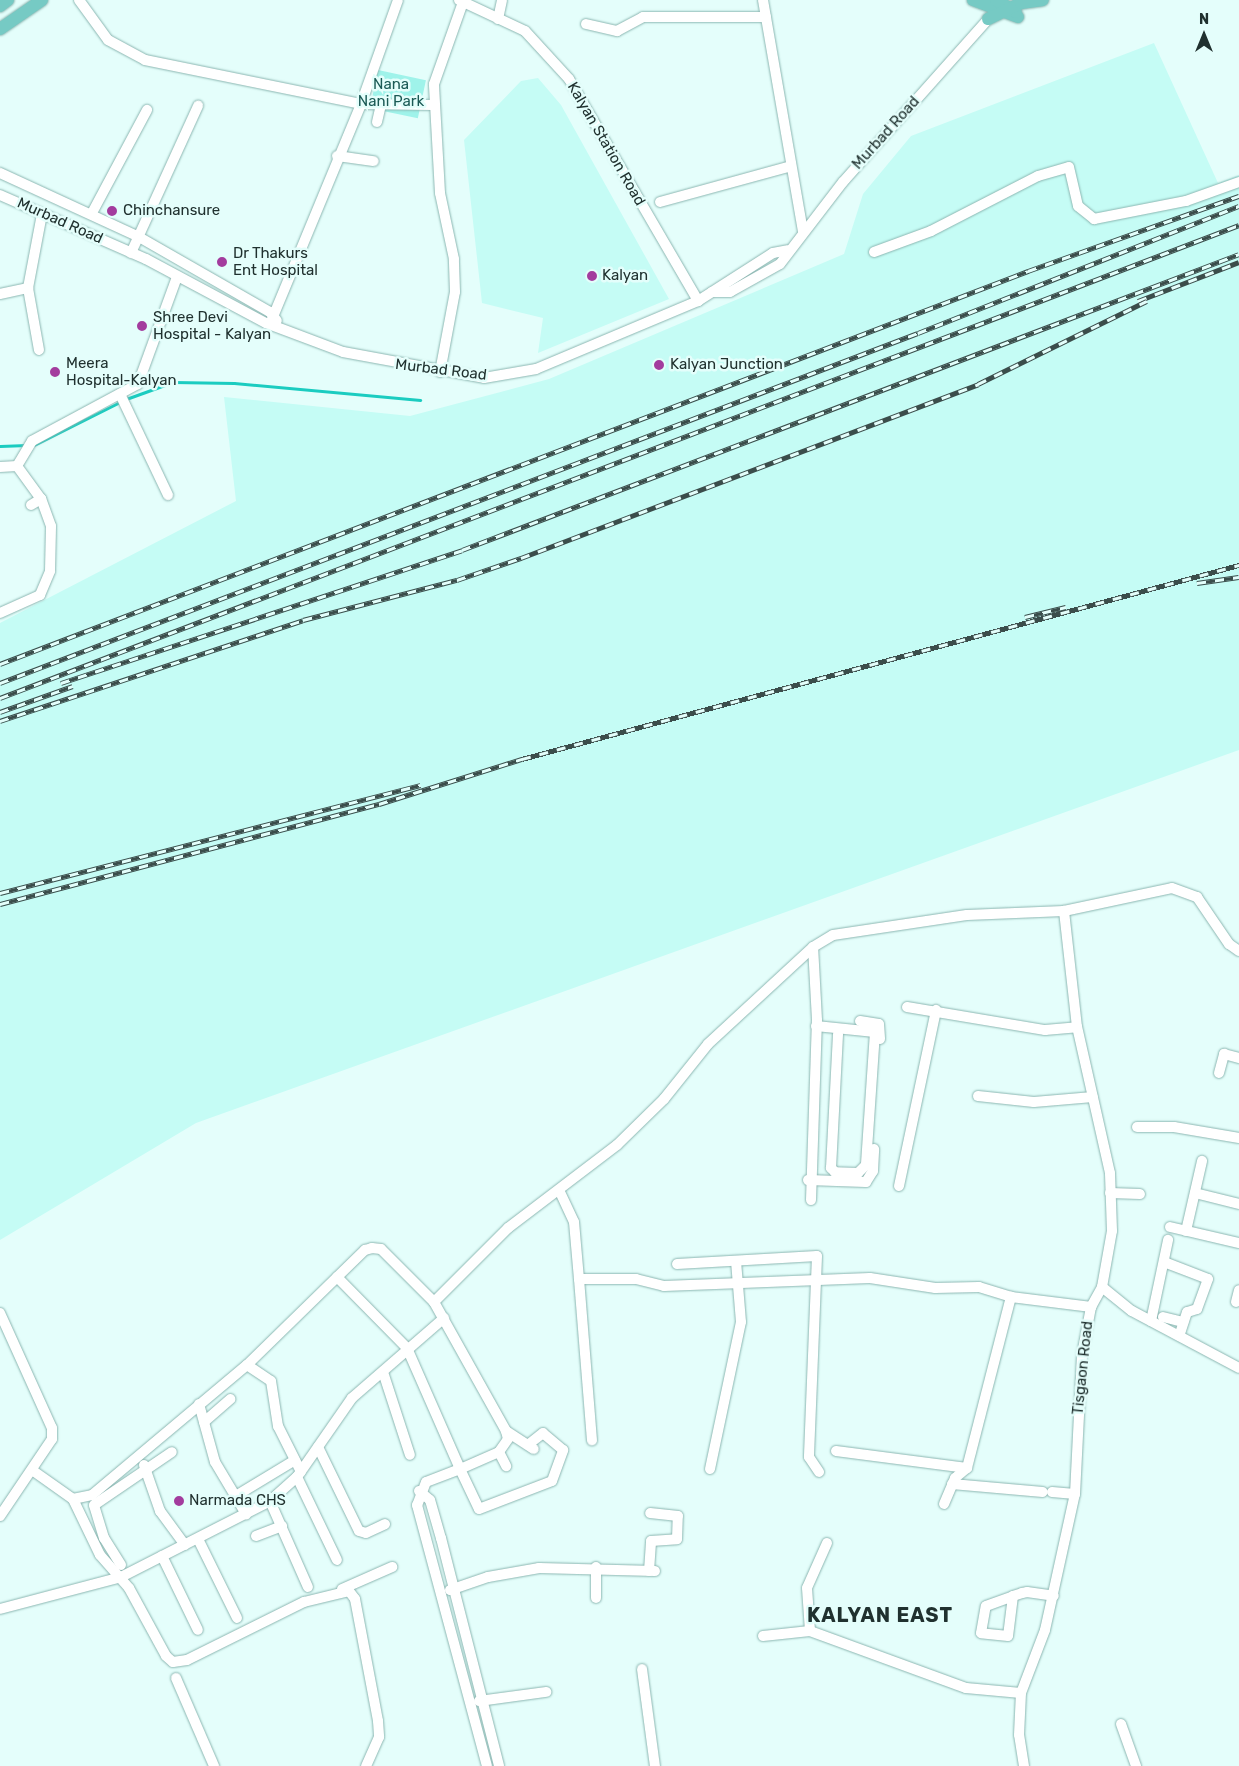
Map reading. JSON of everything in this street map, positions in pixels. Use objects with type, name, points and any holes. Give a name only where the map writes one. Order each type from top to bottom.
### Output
[{"type":"main road","points":[[0,6],[8,0]]},
{"type":"main road","points":[[0,30],[42,0]]},
{"type":"main road","points":[[974,0],[1007,7],[1043,0]]},
{"type":"street","points":[[78,0],[105,37],[135,56],[361,104],[433,105]]},
{"type":"street","points":[[275,322],[337,156],[361,104],[398,0]]},
{"type":"street","points":[[498,19],[502,0]]},
{"type":"street","points":[[763,0],[788,167],[803,232]]},
{"type":"street","points":[[440,372],[455,292],[454,267],[440,193],[433,105],[434,84],[461,1]]},
{"type":"street","name":"Kalyan Station Road","points":[[461,1],[525,32],[569,79],[698,301]]},
{"type":"street","name":"Murbad Road","points":[[0,195],[131,253],[177,277],[343,352],[440,372],[484,378],[536,369],[698,301],[712,292],[730,292],[780,264],[788,250],[803,232],[1007,7]]},
{"type":"street","points":[[586,24],[617,31],[643,17],[766,17]]},
{"type":"street","points":[[377,122],[381,104]]},
{"type":"street","points":[[131,253],[198,106]]},
{"type":"street","points":[[92,213],[147,110]]},
{"type":"street","points":[[337,156],[374,161]]},
{"type":"street","points":[[660,202],[788,167]]},
{"type":"street","points":[[874,252],[931,231],[1038,176],[1069,167],[1078,206],[1094,220],[1186,201],[1239,182]]},
{"type":"street","name":"Murbad Road","points":[[0,173],[92,213],[139,237],[275,322]]},
{"type":"street","points":[[39,350],[28,288],[42,214]]},
{"type":"street","points":[[0,467],[19,461],[32,441],[120,394],[144,376],[150,348],[177,277]]},
{"type":"street","points":[[0,294],[28,288]]},
{"type":"street","points":[[120,394],[168,495]]},
{"type":"street","points":[[0,613],[40,595],[48,582],[51,526],[41,499],[19,461]]},
{"type":"street","points":[[31,505],[41,499]]},
{"type":"street","points":[[434,1302],[508,1228],[560,1192],[617,1145],[664,1099],[708,1044],[813,947],[833,935],[967,915],[1064,911],[1154,891],[1184,889],[1197,897],[1229,944],[1239,951]]},
{"type":"street","name":"Tisgaon Road","points":[[1024,1766],[1019,1735],[1021,1693],[1054,1596],[1075,1494],[1079,1383],[1090,1307],[1102,1287],[1112,1231],[1110,1193],[1093,1097],[1077,1027],[1064,911]]},
{"type":"street","points":[[811,1200],[808,1180],[816,1023],[813,947]]},
{"type":"street","points":[[907,1007],[936,1010],[1045,1030],[1077,1027]]},
{"type":"street","points":[[898,1186],[936,1010]]},
{"type":"street","points":[[808,1180],[861,1182],[872,1175],[881,1029],[871,1021],[816,1023]]},
{"type":"street","points":[[816,1023],[875,1032],[866,1164],[858,1173],[835,1172],[830,1168],[838,1034]]},
{"type":"street","points":[[1219,1074],[1224,1054],[1239,1058]]},
{"type":"street","points":[[978,1096],[1034,1102],[1093,1097]]},
{"type":"street","points":[[1137,1126],[1174,1126],[1239,1138]]},
{"type":"street","points":[[1186,1231],[1202,1161]]},
{"type":"street","points":[[560,1192],[574,1222],[592,1440]]},
{"type":"street","points":[[1110,1193],[1140,1194]]},
{"type":"street","points":[[1195,1193],[1239,1204]]},
{"type":"street","points":[[1170,1227],[1239,1243]]},
{"type":"street","points":[[1152,1321],[1168,1240]]},
{"type":"street","points":[[73,1499],[92,1496],[247,1365],[299,1316],[364,1250],[381,1249],[434,1302],[506,1431],[508,1439],[502,1458],[426,1482],[419,1491],[417,1505],[443,1592],[487,1766]]},
{"type":"street","points":[[676,1264],[815,1255],[818,1278],[809,1457],[819,1472]]},
{"type":"street","points":[[710,1469],[740,1322],[736,1261]]},
{"type":"street","points":[[1164,1262],[1208,1279],[1197,1309],[1187,1312],[1179,1336]]},
{"type":"street","points":[[337,1277],[407,1348],[461,1471],[482,1509],[547,1486],[563,1451],[543,1433],[531,1447],[506,1431]]},
{"type":"street","points":[[579,1279],[636,1279],[664,1286],[818,1278],[979,1287],[1011,1298],[1090,1307]]},
{"type":"street","points":[[1102,1287],[1152,1321],[1239,1368]]},
{"type":"street","points":[[1236,1302],[1239,1290]]},
{"type":"street","points":[[944,1504],[952,1484],[967,1468],[1011,1298]]},
{"type":"street","points":[[0,1313],[52,1428],[48,1451],[9,1500],[0,1516]]},
{"type":"street","points":[[1163,1317],[1183,1322]]},
{"type":"street","points":[[0,1609],[121,1577],[270,1501],[299,1474],[352,1398],[383,1372],[407,1348],[444,1318]]},
{"type":"street","points":[[247,1365],[271,1381],[278,1426],[295,1460],[299,1474],[336,1560]]},
{"type":"street","points":[[383,1372],[410,1455]]},
{"type":"street","points":[[204,1422],[230,1399]]},
{"type":"street","points":[[199,1404],[216,1462],[234,1497],[246,1514]]},
{"type":"street","points":[[318,1447],[360,1531],[366,1533],[385,1524]]},
{"type":"street","points":[[836,1451],[967,1468]]},
{"type":"street","points":[[121,1566],[104,1538],[95,1503],[172,1452]]},
{"type":"street","points":[[141,1454],[160,1511],[185,1545]]},
{"type":"street","points":[[234,1497],[295,1460]]},
{"type":"street","points":[[32,1470],[73,1499],[94,1542],[121,1577],[166,1656],[174,1662],[176,1676],[214,1766]]},
{"type":"street","points":[[952,1484],[1075,1494]]},
{"type":"street","points":[[419,1491],[430,1500],[456,1588],[499,1766]]},
{"type":"street","points":[[0,1492],[9,1500]]},
{"type":"street","points":[[270,1501],[308,1587]]},
{"type":"street","points":[[443,1592],[532,1569],[596,1567],[652,1571],[651,1541],[677,1539],[678,1516],[650,1513]]},
{"type":"street","points":[[256,1536],[282,1526]]},
{"type":"street","points":[[94,1542],[104,1538]]},
{"type":"street","points":[[428,1542],[441,1538]]},
{"type":"street","points":[[198,1539],[237,1618]]},
{"type":"street","points":[[810,1631],[807,1588],[827,1543]]},
{"type":"street","points":[[162,1556],[198,1630]]},
{"type":"street","points":[[174,1662],[187,1660],[268,1616],[342,1589],[392,1567]]},
{"type":"street","points":[[596,1567],[596,1598]]},
{"type":"street","points":[[342,1589],[355,1599],[378,1721],[379,1738],[366,1766]]},
{"type":"street","points":[[1013,1596],[1032,1592],[1054,1596]]},
{"type":"street","points":[[764,1636],[810,1631],[966,1688],[1021,1693]]},
{"type":"street","points":[[642,1669],[655,1766]]},
{"type":"street","points":[[470,1703],[546,1692]]},
{"type":"street","points":[[1121,1724],[1136,1766]]},
{"type":"shaded area","points":[[1154,43],[1218,183],[1239,175],[1239,750],[196,1123],[0,1240],[0,623],[236,501],[224,397],[410,416],[549,379],[844,254],[863,194],[911,136]]},
{"type":"shaded area","points":[[538,78],[561,105],[669,299],[538,353],[543,318],[482,303],[464,140],[521,81]]},
{"type":"green space","name":"Nana Nani Park","points":[[378,70],[426,80],[418,118],[370,108]]},
{"type":"waterway","points":[[126,399],[173,382],[234,383],[420,400]]},
{"type":"waterway","points":[[34,445],[120,402]]},
{"type":"waterway","points":[[0,446],[27,445]]},
{"type":"railway","points":[[0,664],[1028,271],[1239,196]]},
{"type":"railway","points":[[0,683],[918,333],[1239,206]]},
{"type":"railway","points":[[0,698],[1239,225]]},
{"type":"railway","points":[[61,683],[462,550],[1239,254]]},
{"type":"railway","points":[[1138,301],[1239,262]]},
{"type":"railway","points":[[0,721],[303,620],[457,580],[521,558],[978,384],[1147,301]]},
{"type":"railway","points":[[0,904],[379,804],[522,759],[1239,565]]},
{"type":"railway","points":[[1197,583],[1239,577]]},
{"type":"railway","points":[[1025,617],[1066,607]]},
{"type":"railway","points":[[0,712],[73,686]]},
{"type":"railway","points":[[0,893],[420,785]]},
{"type":"place","name":"Chinchansure","points":[[112,211]]},
{"type":"place","name":"Dr Thakurs Ent Hospital","points":[[222,262]]},
{"type":"place","name":"Kalyan","points":[[592,276]]},
{"type":"place","name":"Shree Devi Hospital - Kalyan","points":[[142,326]]},
{"type":"place","name":"Kalyan Junction","points":[[659,365]]},
{"type":"place","name":"Meera Hospital-Kalyan","points":[[55,372]]},
{"type":"place","name":"Narmada CHS","points":[[179,1501]]},
{"type":"district","name":"KALYAN EAST","points":[[880,1615]]}]
